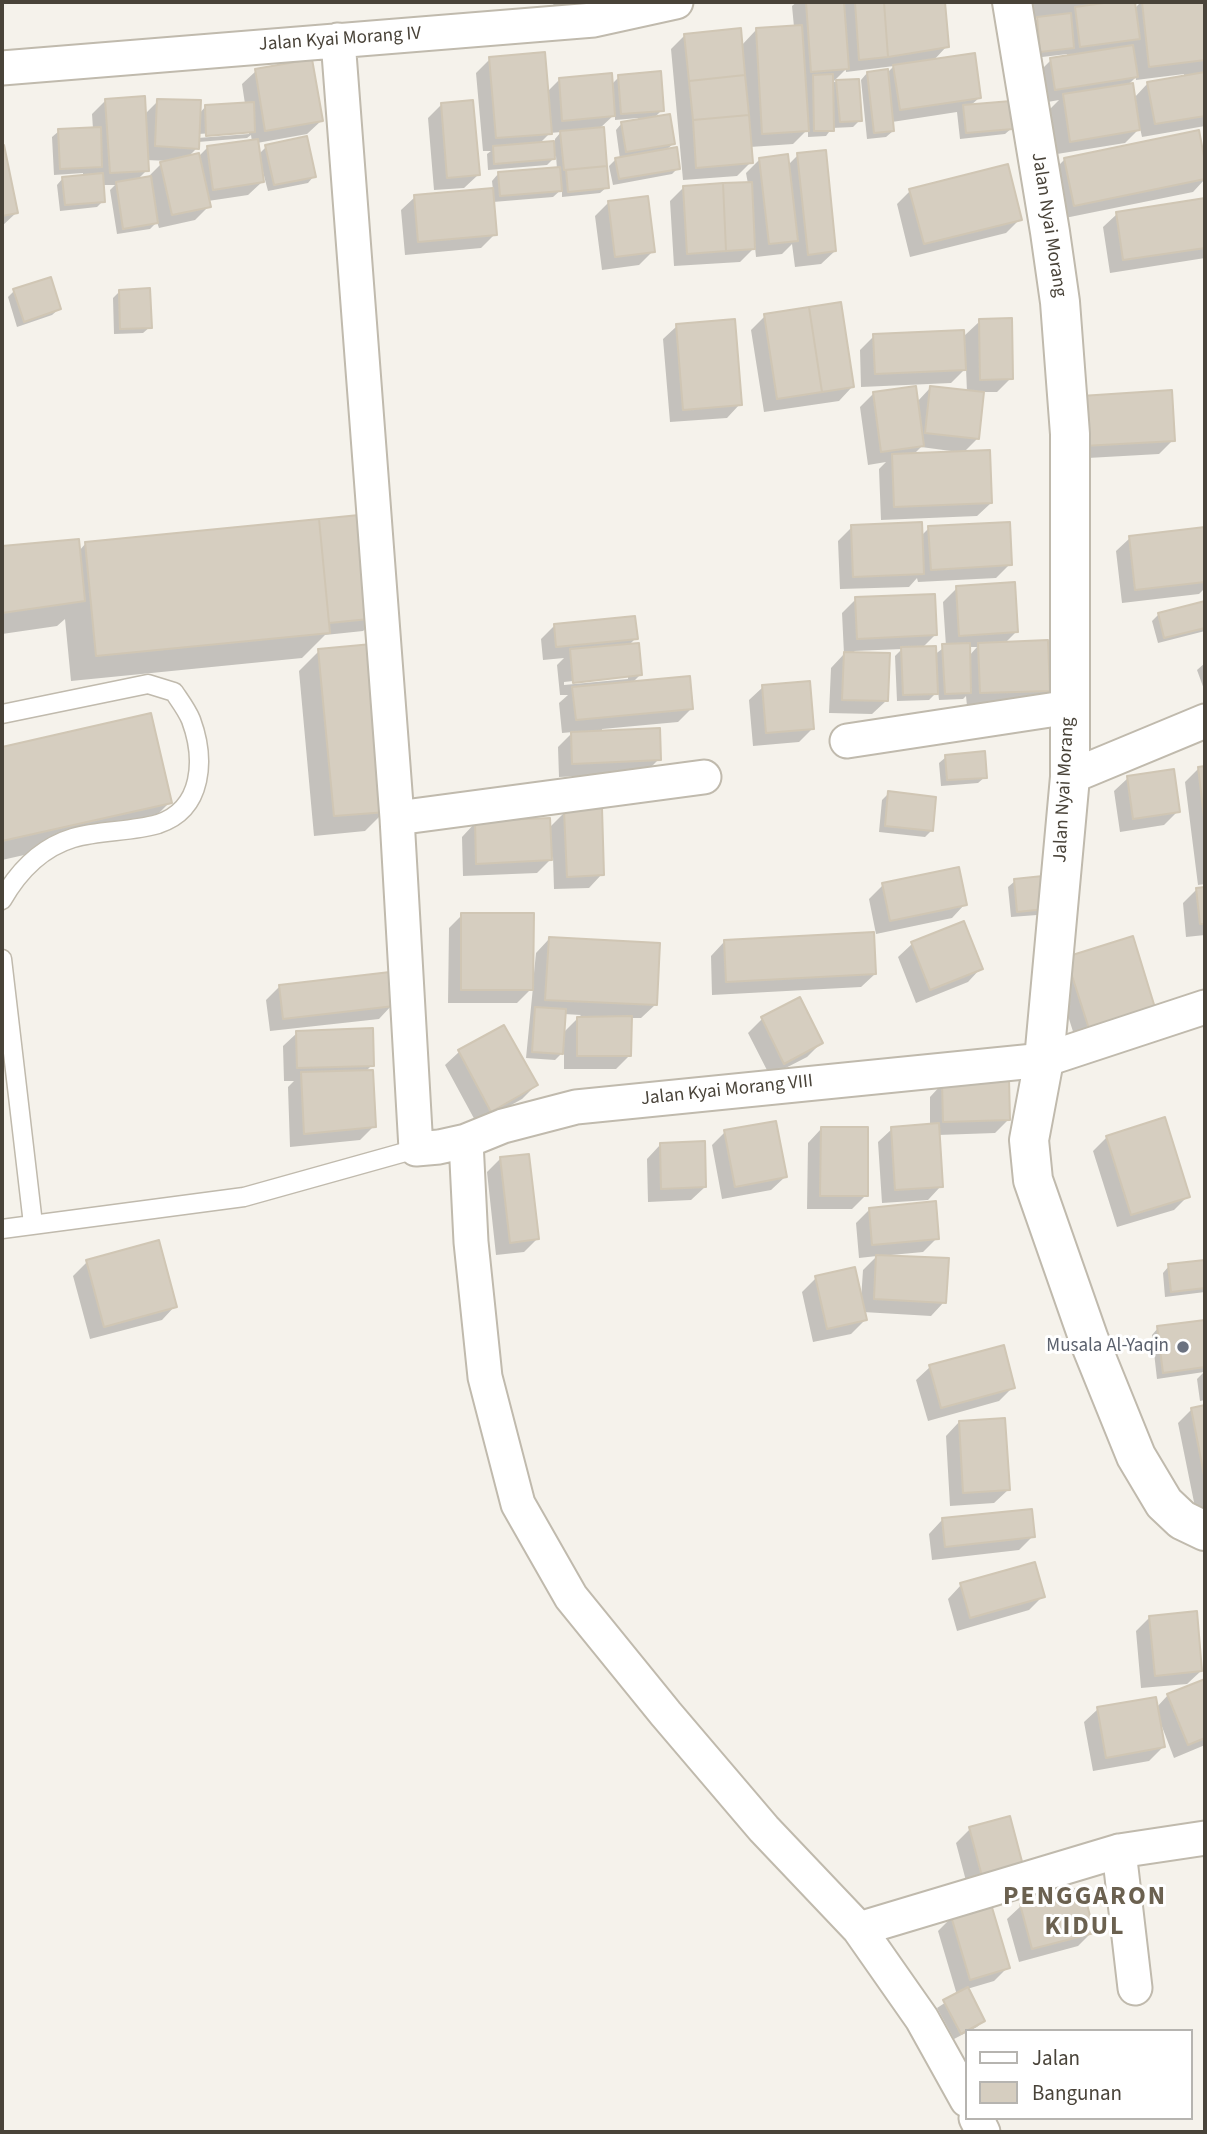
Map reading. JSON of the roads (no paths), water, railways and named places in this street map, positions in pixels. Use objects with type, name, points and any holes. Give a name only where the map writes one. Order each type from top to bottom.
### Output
[{"type":"street","name":"Jalan Kyai Morang IV","points":[[2,68],[594,20],[676,2]]},
{"type":"street","name":"Jalan Nyai Morang","points":[[1012,2],[1060,302],[1070,434],[1070,777],[1044,1060],[1030,1140],[1033,1180],[1089,1340],[1136,1456],[1164,1503],[1182,1520],[1205,1531]]},
{"type":"street","points":[[341,40],[418,816],[445,1144],[471,1242],[485,1377],[518,1504],[571,1597],[764,1829],[859,1929],[922,2019],[965,2096]]},
{"type":"street","points":[[847,741],[1070,707]]},
{"type":"street","points":[[1070,777],[1205,722]]},
{"type":"street","points":[[418,816],[704,777]]},
{"type":"street","name":"Jalan Kyai Morang VIII","points":[[445,1144],[576,1107],[1044,1060],[1205,1007]]},
{"type":"street","points":[[859,1929],[1119,1851],[1205,1838]]},
{"type":"street","points":[[1119,1851],[1135,1988]]},
{"type":"lane","points":[[2,714],[148,684],[174,692],[191,718],[199,750],[198,785],[185,807],[160,824],[72,838],[44,852],[16,876],[2,900]]},
{"type":"lane","points":[[2,959],[33,1224]]},
{"type":"lane","points":[[2,1229],[244,1197],[445,1144]]},
{"type":"place","name":"Musala Al-Yaqin","points":[[1183,1347]]},
{"type":"district","name":"PENGGARON KIDUL","points":[[1085,1913]]}]
